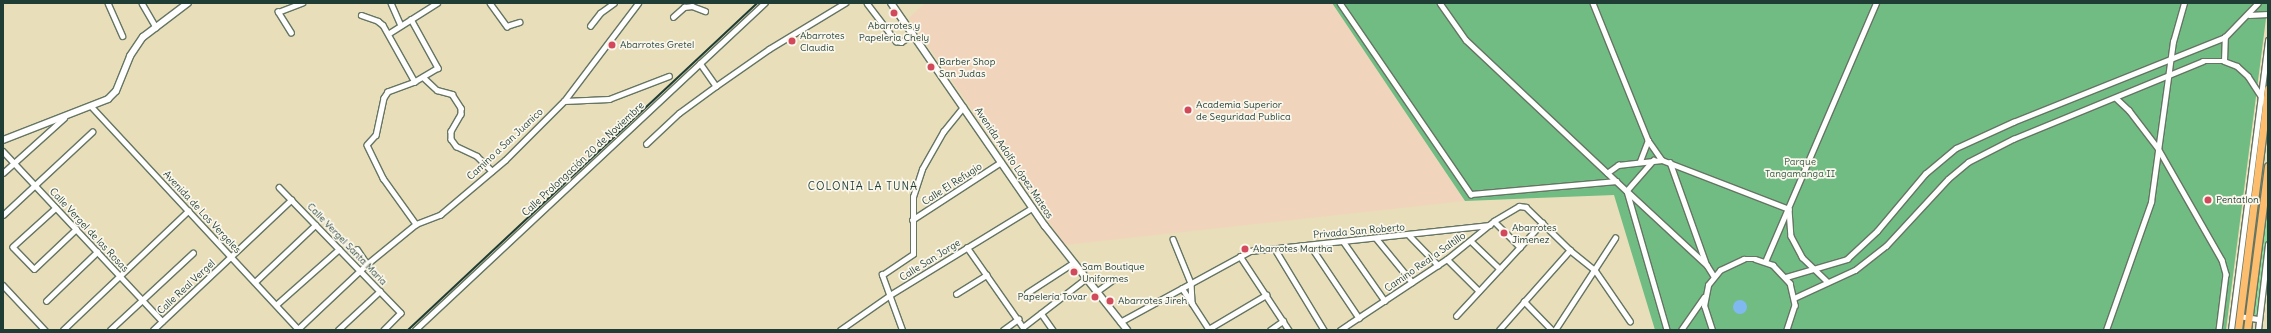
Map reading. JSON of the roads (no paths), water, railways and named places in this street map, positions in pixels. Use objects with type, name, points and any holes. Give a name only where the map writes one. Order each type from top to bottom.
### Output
[{"type":"main road","points":[[2238,330],[2236,316],[2264,146],[2268,89]]},
{"type":"main road","points":[[2248,330],[2268,166]]},
{"type":"street","points":[[107,3],[123,36]]},
{"type":"street","points":[[142,3],[156,27]]},
{"type":"street","points":[[3,140],[91,106],[113,95],[130,56],[143,38],[188,3]]},
{"type":"street","points":[[291,33],[278,12],[302,3]]},
{"type":"street","points":[[391,3],[402,25]]},
{"type":"street","points":[[388,34],[437,3]]},
{"type":"street","points":[[490,3],[507,26],[519,22]]},
{"type":"street","points":[[590,26],[600,13],[614,3]]},
{"type":"street","name":"Camino a San Juanico","points":[[298,330],[367,264],[416,224],[440,215],[492,171],[564,101],[638,3]]},
{"type":"street","name":"Calle Prolongación 20 de Noviembre","points":[[415,330],[765,3]]},
{"type":"street","points":[[646,144],[679,113],[716,86],[769,49],[845,3]]},
{"type":"street","points":[[867,3],[896,41],[901,42],[913,34]]},
{"type":"street","name":"Avenida Adolfo López Mateos","points":[[891,3],[1032,208],[1073,263],[1127,330]]},
{"type":"street","points":[[1340,3],[1471,194],[1616,181]]},
{"type":"street","points":[[1440,3],[1466,40],[1707,265]]},
{"type":"street","points":[[1593,3],[1648,140],[1662,160]]},
{"type":"street","points":[[1765,262],[1876,3]]},
{"type":"street","points":[[2106,330],[2151,202],[2173,42],[2184,3]]},
{"type":"street","points":[[1786,277],[1818,270],[1847,259],[1877,231],[1925,174],[1956,148],[2013,122],[2225,37],[2249,15],[2258,3]]},
{"type":"street","points":[[673,17],[682,5],[692,6],[705,11]]},
{"type":"street","points":[[2249,15],[2268,14]]},
{"type":"street","points":[[361,15],[378,20],[388,34],[414,82]]},
{"type":"street","points":[[411,19],[438,68],[414,82],[398,87],[384,98],[376,135],[367,145],[383,178],[416,224]]},
{"type":"street","points":[[2224,61],[2225,37]]},
{"type":"street","points":[[2231,330],[2236,316],[2268,40]]},
{"type":"street","points":[[1794,298],[1855,270],[1886,246],[1948,180],[1968,162],[2013,139],[2168,77],[2203,61],[2224,61],[2237,66],[2248,76],[2261,94],[2266,104]]},
{"type":"street","points":[[700,63],[716,86]]},
{"type":"street","points":[[564,101],[609,99],[669,76]]},
{"type":"street","points":[[423,77],[437,90],[452,94],[461,108],[461,114],[451,131],[456,146],[477,156],[492,171]]},
{"type":"street","points":[[2116,98],[2129,110],[2158,148],[2222,260],[2226,274],[2219,330]]},
{"type":"street","name":"Avenida de Los Vergeles","points":[[91,106],[298,330]]},
{"type":"street","points":[[902,330],[882,275],[912,254],[913,197],[922,170],[943,132],[963,107]]},
{"type":"street","points":[[3,173],[66,116]]},
{"type":"street","points":[[3,215],[92,132]]},
{"type":"street","points":[[1640,161],[1648,140]]},
{"type":"street","name":"Calle Vergel de las Rosas","points":[[3,151],[162,321]]},
{"type":"street","points":[[1627,191],[1654,160]]},
{"type":"street","points":[[1607,173],[1618,165],[1640,161],[1662,160],[1789,209]]},
{"type":"street","name":"Calle El Refugio","points":[[912,220],[1000,162]]},
{"type":"street","points":[[1670,162],[1707,265],[1714,276]]},
{"type":"street","name":"Calle Vergel Santa Maria","points":[[280,187],[401,314],[384,330]]},
{"type":"street","points":[[1627,191],[1667,330]]},
{"type":"street","name":"Calle Real Vergel","points":[[153,330],[291,200]]},
{"type":"street","name":"Camino Real a Saltillo","points":[[1340,330],[1447,259],[1494,221],[1519,206],[1526,207],[1542,223]]},
{"type":"street","points":[[56,208],[13,248],[34,269],[76,229]]},
{"type":"street","name":"Calle San Jorge","points":[[840,330],[890,295],[1032,208]]},
{"type":"street","points":[[1789,209],[1791,236],[1802,257],[1818,270],[1828,282]]},
{"type":"street","points":[[63,330],[188,211]]},
{"type":"street","points":[[1494,221],[1520,247]]},
{"type":"street","points":[[1456,316],[1542,223],[1570,250],[1595,270],[1630,321]]},
{"type":"street","points":[[255,282],[315,225]]},
{"type":"street","name":"Privada San Roberto","points":[[1120,322],[1250,251],[1409,235],[1490,225]]},
{"type":"street","points":[[1409,235],[1438,265]]},
{"type":"street","points":[[1376,238],[1412,282]]},
{"type":"street","points":[[1555,330],[1615,238]]},
{"type":"street","points":[[1173,239],[1191,283],[1192,303]]},
{"type":"street","points":[[1343,241],[1384,300]]},
{"type":"street","points":[[1471,241],[1500,269]]},
{"type":"street","points":[[1310,244],[1359,318]]},
{"type":"street","points":[[2259,330],[2268,246]]},
{"type":"street","points":[[967,247],[1023,327],[1086,279]]},
{"type":"street","points":[[276,306],[339,248]]},
{"type":"street","points":[[357,249],[367,264]]},
{"type":"street","points":[[1275,249],[1324,330]]},
{"type":"street","points":[[1499,330],[1570,250]]},
{"type":"street","points":[[46,301],[97,252]]},
{"type":"street","points":[[110,330],[193,253]]},
{"type":"street","points":[[1240,256],[1289,330]]},
{"type":"street","points":[[1447,259],[1479,291]]},
{"type":"street","points":[[1681,330],[1705,295],[1714,276],[1734,261],[1755,259],[1765,262],[1786,277],[1794,298],[1794,313],[1787,330]]},
{"type":"street","points":[[1027,293],[1073,263]]},
{"type":"street","points":[[956,294],[987,275]]},
{"type":"street","points":[[1096,292],[1114,279]]},
{"type":"street","points":[[3,285],[45,330]]},
{"type":"street","points":[[1182,288],[1208,329],[1266,295]]},
{"type":"street","points":[[338,330],[380,291]]},
{"type":"street","points":[[1705,295],[1706,317],[1712,330]]},
{"type":"street","points":[[1524,301],[1552,330]]},
{"type":"street","points":[[1041,313],[1053,330]]},
{"type":"street","points":[[2236,316],[2259,319]]},
{"type":"street","points":[[1003,330],[1018,320]]},
{"type":"street","points":[[1270,330],[1283,321]]},
{"type":"water","points":[[1737,300],[1743,300],[1747,304],[1747,310],[1743,314],[1737,314],[1733,310],[1733,304]]},
{"type":"railway","points":[[408,330],[757,3]]},
{"type":"place","name":"Abarrotes y Papeleria Chely","points":[[894,13]]},
{"type":"place","name":"Abarrotes Claudia","points":[[792,41]]},
{"type":"place","name":"Abarrotes Gretel","points":[[612,45]]},
{"type":"place","name":"Barber Shop San Judas","points":[[931,67]]},
{"type":"place","name":"Academia Superior de Seguridad Publica","points":[[1188,110]]},
{"type":"place","name":"Pentatlon","points":[[2208,200]]},
{"type":"place","name":"Abarrotes Jimenez","points":[[1504,233]]},
{"type":"place","name":"Abarrotes Martha","points":[[1245,249]]},
{"type":"place","name":"Sam Boutique Uniformes","points":[[1074,272]]},
{"type":"place","name":"Papelería Tovar","points":[[1095,297]]},
{"type":"place","name":"Abarrotes Jireh","points":[[1110,301]]},
{"type":"district","name":"COLONIA LA TUNA","points":[[863,186]]},
{"type":"park label","name":"Parque Tangamanga II","points":[[1800,166]]}]
